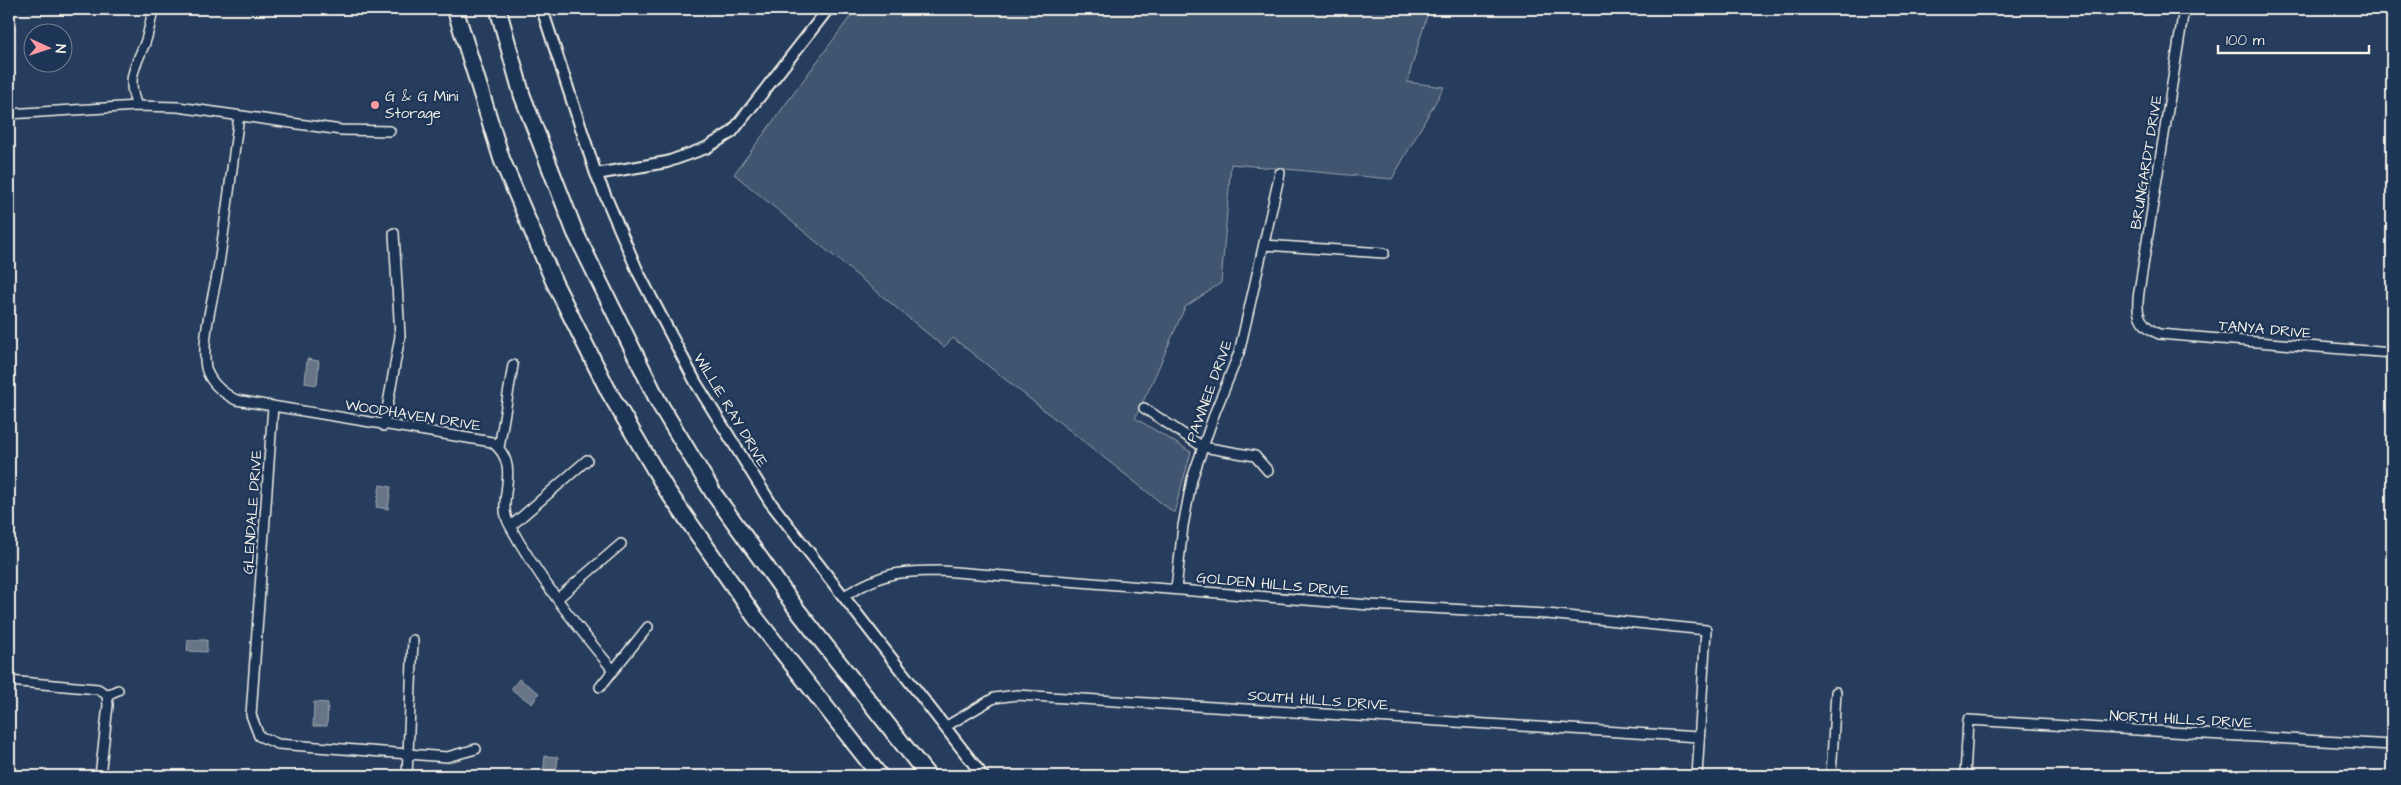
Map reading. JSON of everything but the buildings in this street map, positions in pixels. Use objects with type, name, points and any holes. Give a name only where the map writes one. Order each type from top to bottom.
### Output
[{"type":"highway","points":[[454,9],[502,160],[554,282],[609,392],[666,489],[755,618],[880,776]]},
{"type":"highway","points":[[498,9],[522,95],[575,232],[659,403],[714,494],[798,611],[928,776]]},
{"type":"street","points":[[137,106],[132,90],[133,68],[145,43],[153,9]]},
{"type":"street","name":"WILLIE RAY DRIVE","points":[[542,9],[596,174],[638,272],[696,383],[770,502],[983,776]]},
{"type":"street","points":[[596,174],[667,162],[706,148],[732,132],[828,9]]},
{"type":"street","name":"BRUNGARDT DRIVE","points":[[2140,320],[2138,303],[2141,279],[2184,9]]},
{"type":"street","points":[[9,114],[137,106],[178,107],[342,130],[390,131]]},
{"type":"street","points":[[239,116],[224,231],[205,348],[206,368],[218,388],[236,400],[273,406]]},
{"type":"street","name":"PAWNEE DRIVE","points":[[1176,589],[1183,526],[1192,480],[1240,352],[1280,173]]},
{"type":"street","points":[[384,426],[400,336],[394,233]]},
{"type":"street","points":[[1264,245],[1384,253]]},
{"type":"street","name":"TANYA DRIVE","points":[[2140,320],[2148,329],[2159,334],[2392,353]]},
{"type":"street","points":[[513,365],[499,448],[507,465],[506,509],[511,526],[540,576],[613,670]]},
{"type":"street","name":"WOODHAVEN DRIVE","points":[[273,406],[384,426],[482,439],[492,442],[499,448]]},
{"type":"street","name":"GLENDALE DRIVE","points":[[273,406],[251,715],[259,736],[278,744],[447,757],[476,749]]},
{"type":"street","points":[[1144,408],[1203,447],[1255,456],[1268,471]]},
{"type":"street","points":[[511,526],[587,460]]},
{"type":"street","points":[[557,599],[621,544]]},
{"type":"street","name":"GOLDEN HILLS DRIVE","points":[[844,596],[872,580],[901,571],[978,572],[1369,605],[1547,614],[1706,630],[1699,737]]},
{"type":"street","points":[[600,687],[648,627]]},
{"type":"street","points":[[407,776],[413,640]]},
{"type":"street","points":[[9,681],[98,689],[106,696],[108,705],[100,776]]},
{"type":"street","points":[[106,696],[118,690]]},
{"type":"street","points":[[1831,776],[1836,692]]},
{"type":"street","name":"SOUTH HILLS DRIVE","points":[[944,727],[994,698],[1017,695],[1699,737]]},
{"type":"street","name":"NORTH HILLS DRIVE","points":[[1965,776],[1968,720],[2392,745]]},
{"type":"street","points":[[1697,776],[1699,737]]},
{"type":"shaded area","points":[[856,9],[1429,9],[1407,82],[1444,87],[1392,179],[1231,164],[1221,283],[1185,307],[1135,418],[1191,452],[1174,513],[953,338],[944,347],[734,174]]},
{"type":"shaded area","points":[[307,359],[319,361],[317,385],[305,383]]},
{"type":"shaded area","points":[[380,485],[391,487],[388,509],[376,507]]},
{"type":"shaded area","points":[[188,640],[207,640],[207,652],[187,651]]},
{"type":"shaded area","points":[[519,679],[539,693],[532,704],[511,689]]},
{"type":"shaded area","points":[[314,702],[328,703],[327,726],[313,726]]},
{"type":"shaded area","points":[[545,756],[558,757],[556,776],[543,776]]},
{"type":"place","name":"G & G Mini Storage","points":[[375,105]]}]
